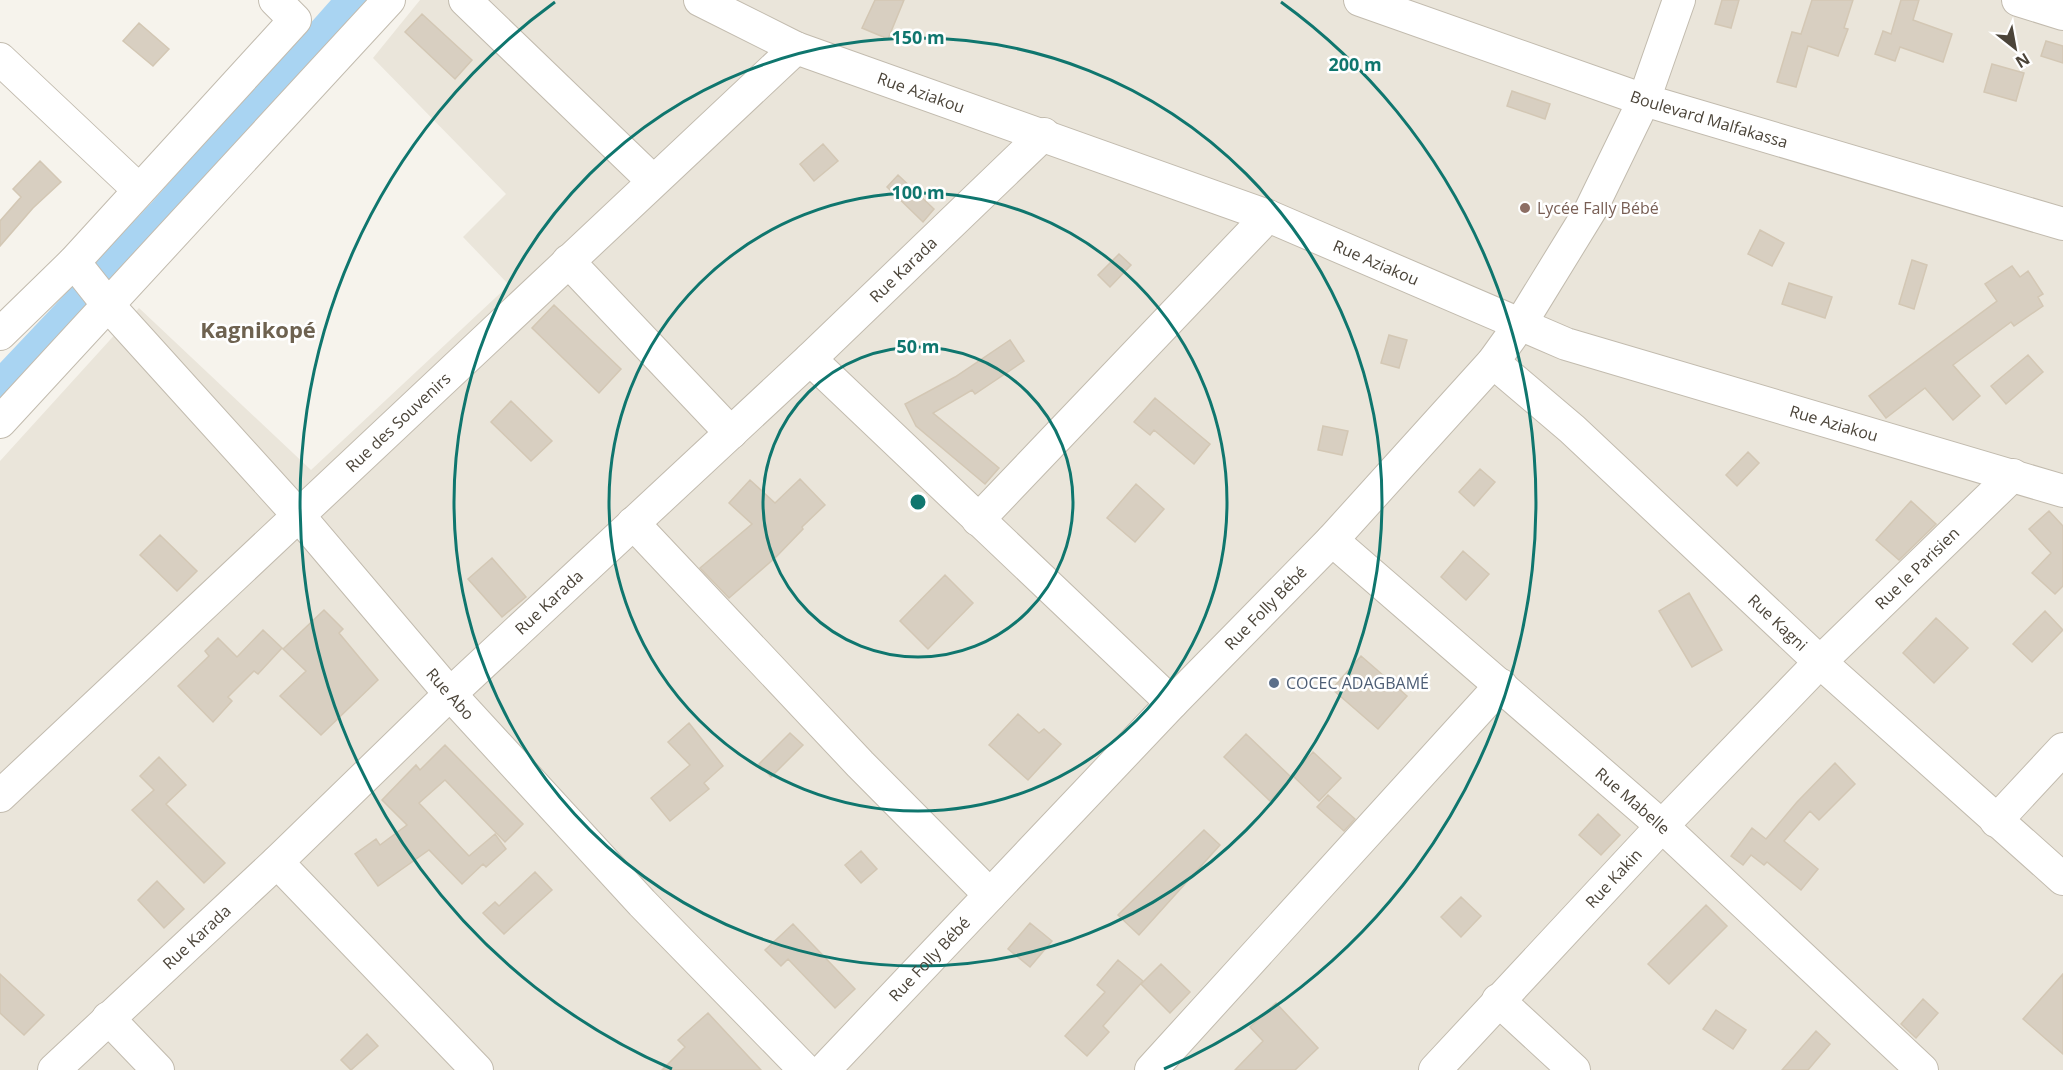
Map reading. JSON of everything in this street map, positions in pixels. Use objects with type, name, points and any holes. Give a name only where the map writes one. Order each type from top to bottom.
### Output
[{"type":"street","points":[[0,422],[389,0]]},
{"type":"street","points":[[465,0],[653,181]]},
{"type":"street","name":"Rue Aziakou","points":[[700,0],[796,48],[1044,134],[1268,216],[1566,344],[2063,491]]},
{"type":"street","name":"Boulevard Malfakassa","points":[[1360,0],[1644,100],[2063,224]]},
{"type":"street","name":"Rue Folly Bébé","points":[[824,1070],[1173,702],[1332,540],[1493,362],[1521,323],[1591,209],[1644,100],[1679,0]]},
{"type":"street","points":[[2018,0],[2063,14]]},
{"type":"street","points":[[0,334],[74,261],[139,190],[294,7]]},
{"type":"street","name":"Rue des Souvenirs","points":[[0,796],[129,671],[299,516],[796,48]]},
{"type":"street","points":[[3,68],[139,190]]},
{"type":"street","name":"Rue Karada","points":[[54,1070],[277,862],[450,694],[810,359],[1044,134]]},
{"type":"street","points":[[978,520],[1268,216]]},
{"type":"street","name":"Rue Abo","points":[[74,261],[108,305],[299,516],[450,694],[642,903],[805,1070]]},
{"type":"street","points":[[568,261],[731,433]]},
{"type":"street","points":[[810,359],[1173,702]]},
{"type":"street","name":"Rue Kagni","points":[[1493,362],[1572,429],[1820,662],[2063,879]]},
{"type":"street","name":"Rue le Parisien","points":[[1820,662],[2013,475]]},
{"type":"street","points":[[633,524],[852,756],[990,895]]},
{"type":"street","name":"Rue Mabelle","points":[[1332,540],[1662,826],[1922,1070]]},
{"type":"street","name":"Rue Kakin","points":[[1435,1070],[1662,826],[1820,662]]},
{"type":"street","points":[[1151,1070],[1501,685]]},
{"type":"street","points":[[1996,820],[2063,749]]},
{"type":"street","points":[[277,862],[477,1070]]},
{"type":"street","points":[[1498,1000],[1574,1070]]},
{"type":"street","points":[[108,1018],[158,1070]]},
{"type":"shaded area","points":[[420,0],[2063,0],[2063,1070],[0,1070],[0,461],[139,308],[311,470],[509,285],[463,237],[506,194],[373,58]]},
{"type":"water","points":[[331,0],[373,0],[0,400],[0,363],[152,202]]},
{"type":"building","points":[[875,0],[904,0],[888,39],[862,28]]},
{"type":"building","points":[[1722,0],[1739,0],[1731,28],[1715,24]]},
{"type":"building","points":[[1812,0],[1853,0],[1844,28],[1848,29],[1838,56],[1808,46],[1796,87],[1777,82],[1792,32],[1801,34]]},
{"type":"building","points":[[1901,0],[1919,0],[1913,20],[1952,34],[1943,62],[1900,47],[1895,61],[1875,54],[1883,31],[1891,34]]},
{"type":"building","points":[[422,14],[472,60],[455,79],[405,32]]},
{"type":"building","points":[[139,23],[169,49],[153,66],[123,41]]},
{"type":"building","points":[[2046,41],[2063,46],[2063,63],[2041,56]]},
{"type":"building","points":[[1992,64],[2024,73],[2016,101],[1984,92]]},
{"type":"building","points":[[1512,91],[1550,104],[1545,119],[1507,106]]},
{"type":"building","points":[[823,144],[838,161],[814,181],[800,164]]},
{"type":"building","points":[[40,161],[61,182],[33,208],[0,246],[0,221],[21,197],[13,189]]},
{"type":"building","points":[[898,175],[934,209],[923,222],[887,187]]},
{"type":"building","points":[[1760,230],[1784,243],[1772,266],[1748,254]]},
{"type":"building","points":[[1119,254],[1131,265],[1110,287],[1098,275]]},
{"type":"building","points":[[1912,260],[1927,265],[1914,309],[1899,304]]},
{"type":"building","points":[[2012,266],[2020,277],[2028,271],[2043,294],[2038,297],[2043,306],[2014,326],[2011,322],[1953,365],[1980,396],[1953,420],[1925,388],[1886,418],[1869,396],[1997,301],[1985,284]]},
{"type":"building","points":[[1789,283],[1832,297],[1825,318],[1782,304]]},
{"type":"building","points":[[554,305],[621,369],[599,393],[532,328]]},
{"type":"building","points":[[1389,335],[1407,340],[1399,368],[1381,363]]},
{"type":"building","points":[[1010,340],[1024,361],[975,394],[972,390],[933,413],[999,468],[985,484],[916,426],[905,404],[955,377]]},
{"type":"building","points":[[2028,355],[2043,372],[2006,404],[1991,386]]},
{"type":"building","points":[[1155,398],[1210,444],[1194,464],[1154,430],[1150,435],[1134,422]]},
{"type":"building","points":[[511,401],[552,441],[531,461],[491,422]]},
{"type":"building","points":[[1323,426],[1348,431],[1342,455],[1318,450]]},
{"type":"building","points":[[1748,452],[1759,463],[1737,486],[1726,475]]},
{"type":"building","points":[[1480,469],[1495,482],[1474,506],[1459,492]]},
{"type":"building","points":[[800,479],[825,505],[776,557],[729,598],[700,568],[752,524],[729,503],[750,480],[775,503]]},
{"type":"building","points":[[1136,484],[1164,509],[1135,542],[1107,518]]},
{"type":"building","points":[[1911,501],[1936,524],[1899,560],[1876,540]]},
{"type":"building","points":[[2049,511],[2063,526],[2063,586],[2055,594],[2032,573],[2051,553],[2029,529]]},
{"type":"building","points":[[160,535],[197,571],[177,591],[140,555]]},
{"type":"building","points":[[1463,551],[1489,574],[1466,600],[1441,577]]},
{"type":"building","points":[[492,558],[526,597],[502,617],[468,579]]},
{"type":"building","points":[[945,575],[973,603],[928,649],[900,621]]},
{"type":"building","points":[[1689,593],[1722,650],[1692,667],[1659,611]]},
{"type":"building","points":[[324,610],[343,629],[339,633],[378,680],[321,735],[280,696],[306,671],[283,649]]},
{"type":"building","points":[[2045,611],[2063,630],[2032,662],[2013,644]]},
{"type":"building","points":[[1936,618],[1968,648],[1934,683],[1903,653]]},
{"type":"building","points":[[263,630],[282,648],[258,674],[254,671],[228,697],[232,701],[213,722],[178,686],[209,656],[205,651],[218,638],[237,657]]},
{"type":"building","points":[[1361,656],[1407,696],[1378,729],[1332,689]]},
{"type":"building","points":[[1018,714],[1039,733],[1044,729],[1061,744],[1028,780],[989,745]]},
{"type":"building","points":[[689,723],[723,766],[704,783],[709,789],[670,821],[651,798],[690,765],[668,742]]},
{"type":"building","points":[[790,733],[803,745],[771,777],[759,764]]},
{"type":"building","points":[[1246,734],[1292,778],[1270,801],[1224,757]]},
{"type":"building","points":[[445,745],[523,824],[505,842],[445,780],[419,803],[469,856],[495,834],[506,849],[486,867],[483,864],[462,884],[429,850],[378,886],[355,854],[376,839],[380,845],[407,825],[382,800],[416,765],[420,770]]},
{"type":"building","points":[[1313,752],[1341,778],[1319,801],[1292,775]]},
{"type":"building","points":[[159,757],[186,785],[166,804],[225,863],[204,883],[132,810],[154,790],[140,776]]},
{"type":"building","points":[[1835,763],[1855,784],[1819,820],[1810,811],[1784,841],[1818,869],[1801,890],[1767,862],[1764,865],[1751,855],[1743,865],[1731,856],[1752,828],[1766,839],[1797,802]]},
{"type":"building","points":[[1328,795],[1355,819],[1344,831],[1317,807]]},
{"type":"building","points":[[1598,814],[1620,835],[1601,855],[1579,835]]},
{"type":"building","points":[[1204,830],[1220,845],[1139,935],[1118,915]]},
{"type":"building","points":[[861,851],[877,869],[861,883],[845,865]]},
{"type":"building","points":[[535,872],[552,890],[504,934],[483,913],[495,902],[499,906]]},
{"type":"building","points":[[157,881],[184,909],[164,928],[138,900]]},
{"type":"building","points":[[1461,897],[1481,916],[1461,937],[1441,917]]},
{"type":"building","points":[[1706,905],[1727,926],[1669,984],[1648,964]]},
{"type":"building","points":[[1030,923],[1052,941],[1030,967],[1008,949]]},
{"type":"building","points":[[793,924],[855,989],[835,1008],[788,959],[781,966],[765,950]]},
{"type":"building","points":[[1118,960],[1143,981],[1103,1026],[1109,1032],[1087,1056],[1065,1036],[1105,992],[1097,985]]},
{"type":"building","points":[[1161,964],[1190,992],[1170,1013],[1141,984]]},
{"type":"building","points":[[0,974],[44,1015],[24,1035],[0,1013]]},
{"type":"building","points":[[2063,974],[2063,1054],[2023,1019]]},
{"type":"building","points":[[1923,999],[1938,1013],[1916,1038],[1901,1024]]},
{"type":"building","points":[[1276,1003],[1318,1048],[1295,1070],[1235,1070],[1263,1041],[1250,1027]]},
{"type":"building","points":[[1716,1010],[1746,1030],[1733,1049],[1703,1029]]},
{"type":"building","points":[[708,1013],[761,1070],[662,1070],[685,1047],[678,1040]]},
{"type":"building","points":[[1816,1031],[1830,1044],[1808,1070],[1782,1070]]},
{"type":"building","points":[[367,1034],[378,1046],[351,1070],[341,1060]]},
{"type":"place","name":"Lycée Fally Bébé","points":[[1525,208]]},
{"type":"place","name":"COCEC ADAGBAMÉ","points":[[1274,683]]},
{"type":"district","name":"Kagnikopé","points":[[258,330]]}]
